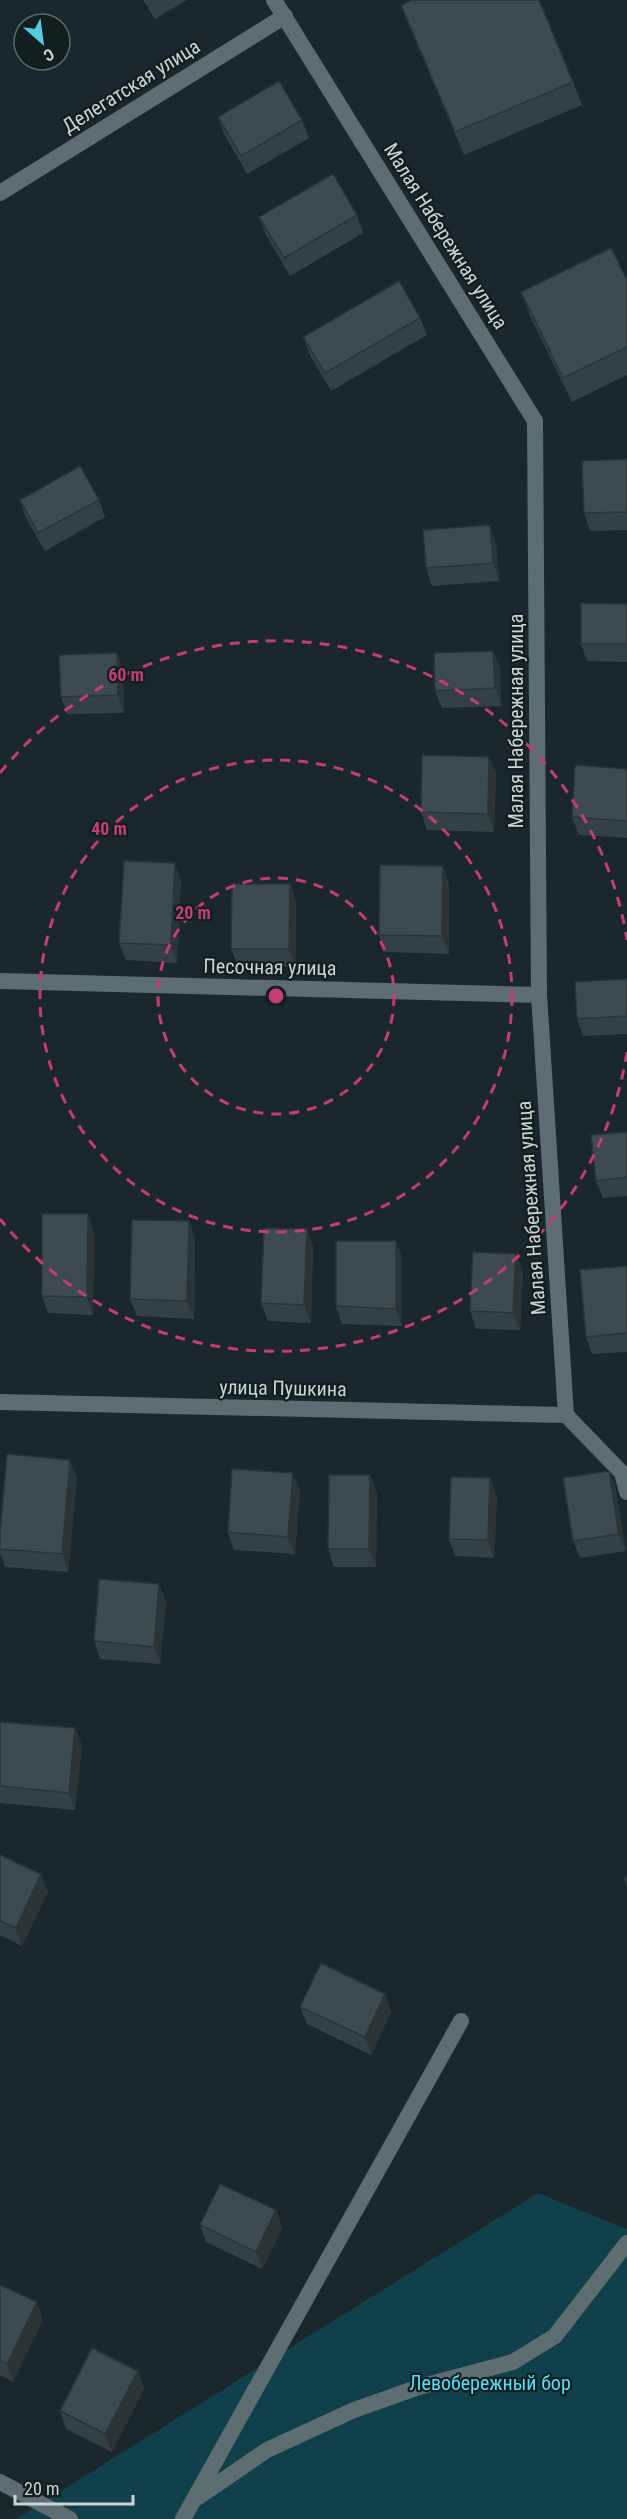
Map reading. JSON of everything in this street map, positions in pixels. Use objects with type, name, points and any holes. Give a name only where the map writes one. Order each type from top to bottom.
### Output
[{"type":"street","name":"Малая Набережная улица","points":[[274,0],[535,421],[539,995],[566,1415]]},
{"type":"street","name":"Делегатская улица","points":[[0,193],[285,16]]},
{"type":"street","name":"Песочная улица","points":[[0,981],[539,995]]},
{"type":"street","name":"улица Пушкина","points":[[0,1402],[566,1415]]},
{"type":"street","points":[[566,1415],[622,1473],[627,1492]]},
{"type":"street","points":[[183,2519],[461,2020]]},
{"type":"street","points":[[194,2500],[267,2450],[354,2410],[419,2387],[513,2362],[555,2336],[627,2243]]},
{"type":"street","points":[[0,2482],[70,2519]]},
{"type":"green space","name":"Левобережный бор","points":[[538,2193],[627,2229],[627,2519],[16,2519]]},
{"type":"building","points":[[412,0],[539,0],[573,82],[455,132],[401,5]]},
{"type":"building","points":[[279,81],[302,120],[241,156],[218,117]]},
{"type":"building","points":[[333,174],[357,215],[284,258],[259,217]]},
{"type":"building","points":[[611,248],[627,280],[627,347],[563,378],[521,292]]},
{"type":"building","points":[[399,281],[420,318],[325,373],[303,337]]},
{"type":"building","points":[[627,459],[627,512],[584,513],[582,461]]},
{"type":"building","points":[[80,466],[99,500],[38,533],[20,500]]},
{"type":"building","points":[[490,525],[493,563],[426,568],[423,530]]},
{"type":"building","points":[[581,603],[627,604],[627,644],[581,644]]},
{"type":"building","points":[[493,651],[495,688],[435,691],[434,653]]},
{"type":"building","points":[[117,653],[118,695],[61,697],[59,655]]},
{"type":"building","points":[[422,755],[489,757],[488,814],[421,812]]},
{"type":"building","points":[[575,765],[627,769],[627,821],[572,817]]},
{"type":"building","points":[[124,861],[175,863],[171,945],[119,943]]},
{"type":"building","points":[[380,865],[443,866],[442,936],[379,935]]},
{"type":"building","points":[[232,884],[290,884],[289,949],[231,949]]},
{"type":"building","points":[[627,979],[627,1016],[577,1019],[575,982]]},
{"type":"building","points":[[627,1132],[627,1177],[596,1181],[591,1135]]},
{"type":"building","points":[[42,1214],[88,1214],[87,1297],[42,1296]]},
{"type":"building","points":[[132,1220],[189,1221],[187,1301],[130,1299]]},
{"type":"building","points":[[264,1228],[307,1229],[304,1305],[261,1303]]},
{"type":"building","points":[[336,1241],[396,1241],[396,1309],[336,1306]]},
{"type":"building","points":[[473,1252],[516,1254],[513,1313],[470,1311]]},
{"type":"building","points":[[627,1266],[627,1333],[586,1337],[580,1270]]},
{"type":"building","points":[[7,1454],[70,1460],[62,1554],[0,1549]]},
{"type":"building","points":[[232,1469],[293,1473],[288,1537],[228,1532]]},
{"type":"building","points":[[609,1471],[619,1534],[573,1541],[563,1478]]},
{"type":"building","points":[[329,1475],[370,1475],[369,1549],[328,1549]]},
{"type":"building","points":[[451,1477],[490,1478],[488,1540],[449,1539]]},
{"type":"building","points":[[99,1579],[159,1584],[154,1647],[94,1641]]},
{"type":"building","points":[[0,1722],[75,1728],[69,1793],[0,1786]]},
{"type":"building","points":[[0,1855],[41,1874],[16,1928],[0,1921]]},
{"type":"building","points":[[321,1963],[385,1994],[365,2037],[300,2007]]},
{"type":"building","points":[[220,2184],[276,2210],[256,2252],[200,2225]]},
{"type":"building","points":[[0,2285],[37,2302],[7,2364],[0,2361]]},
{"type":"building","points":[[92,2348],[138,2371],[105,2434],[60,2411]]}]
